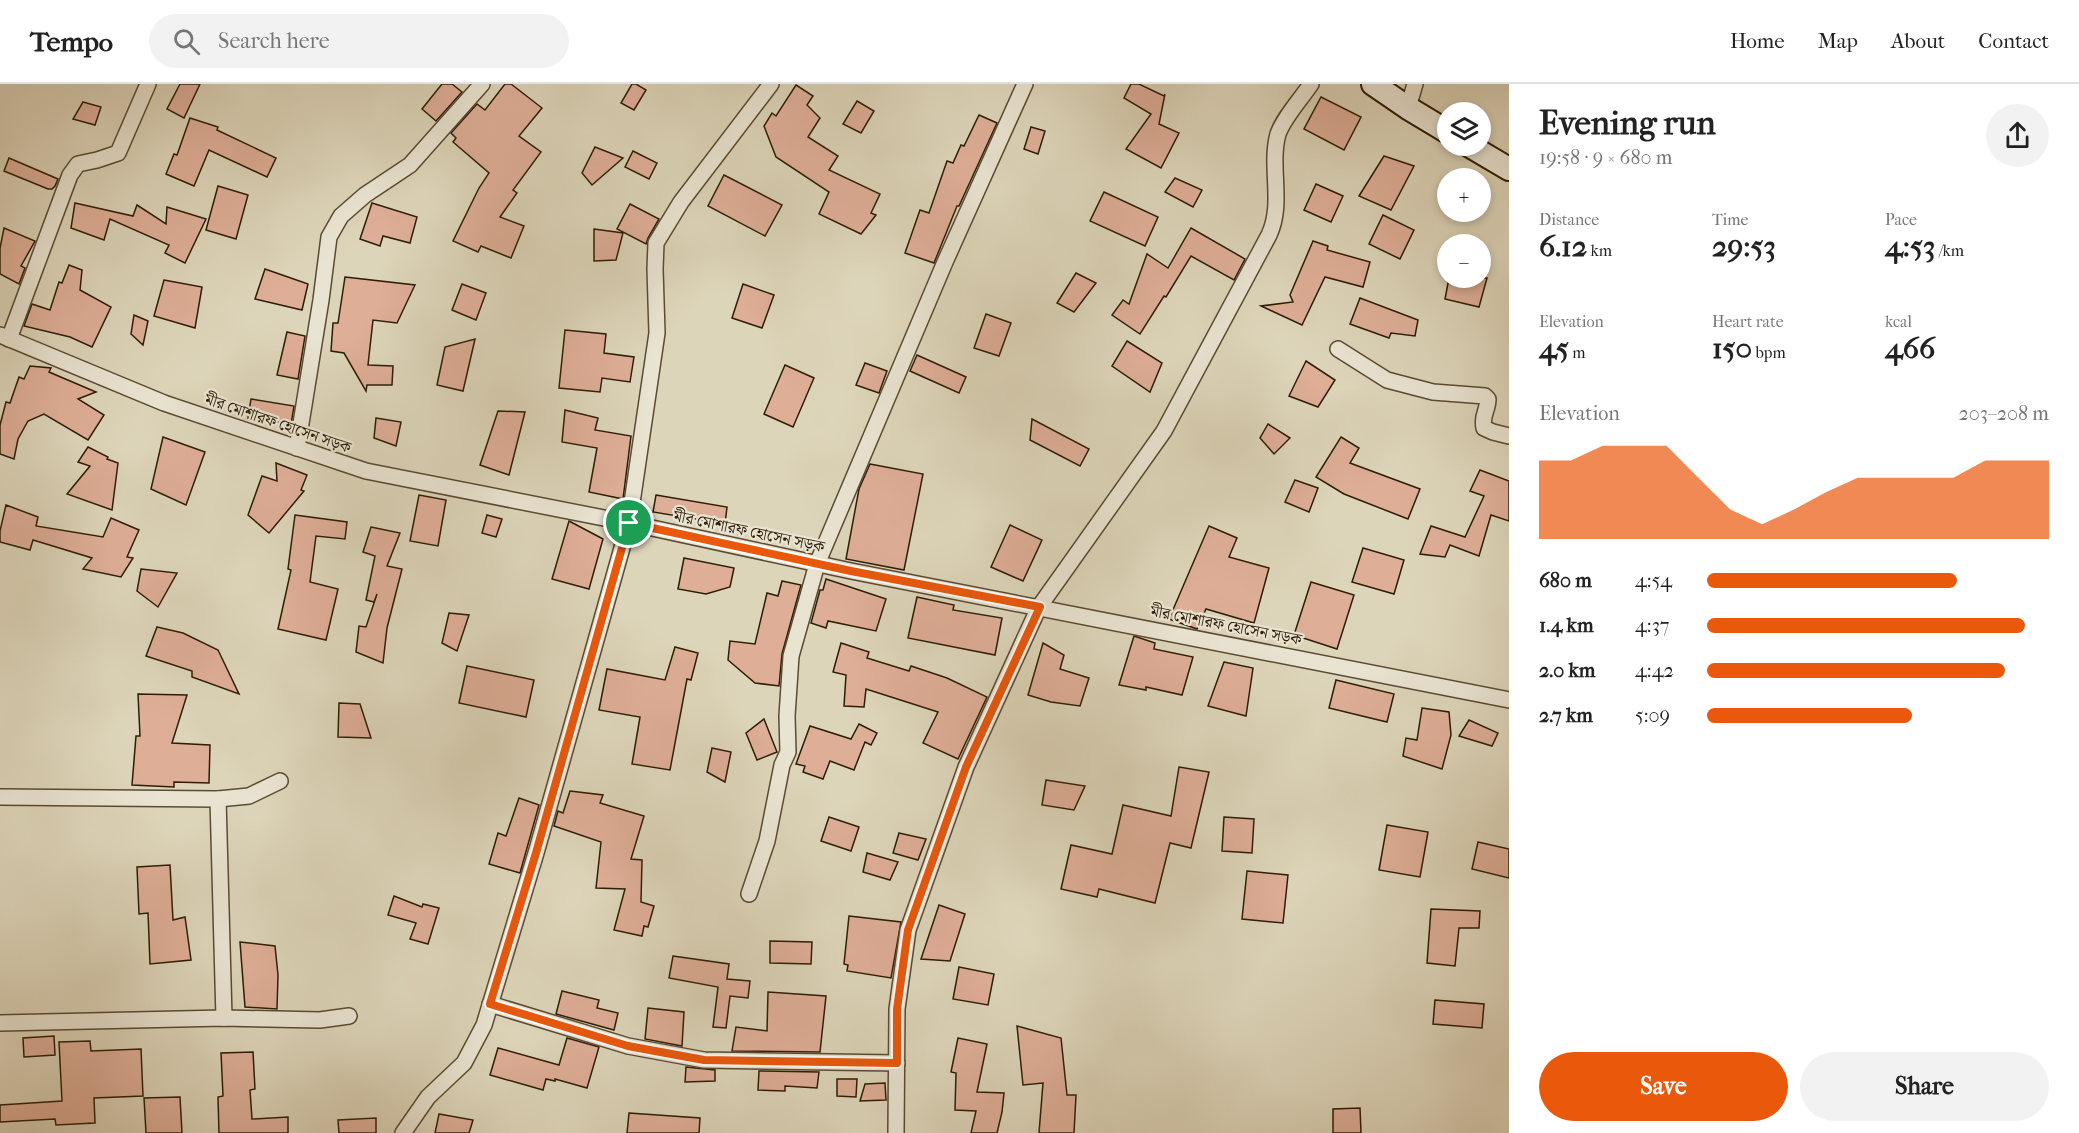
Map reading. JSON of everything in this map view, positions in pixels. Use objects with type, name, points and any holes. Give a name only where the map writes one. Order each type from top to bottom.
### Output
[{"type":"main road","points":[[1373,84],[1437,125]]},
{"type":"main road","points":[[1487,156],[1509,169]]},
{"type":"street","points":[[4,337],[70,175],[78,164],[118,153],[148,84]]},
{"type":"street","points":[[297,448],[329,237],[341,216],[365,195],[410,165],[482,84]]},
{"type":"street","points":[[403,1133],[428,1097],[464,1064],[484,1025],[536,853],[629,523],[657,333],[656,243],[681,202],[771,84]]},
{"type":"street","points":[[749,894],[767,841],[782,765],[788,752],[787,717],[791,656],[817,564],[945,261],[1025,84]]},
{"type":"street","points":[[896,1133],[897,1009],[908,930],[966,767],[1040,607],[1164,431],[1269,235],[1275,222],[1278,134],[1311,84]]},
{"type":"street","points":[[1408,108],[1415,84]]},
{"type":"street","name":"মীর মোশারফ হোসেন সড়ক","points":[[4,337],[164,403],[366,471],[629,523],[817,564],[1509,699]]},
{"type":"street","points":[[1338,349],[1387,380],[1433,392],[1485,396],[1488,404],[1482,420],[1484,428],[1509,436]]},
{"type":"street","points":[[0,797],[218,799],[249,796],[280,781]]},
{"type":"street","points":[[218,799],[225,1018]]},
{"type":"street","points":[[490,1004],[628,1046],[704,1060],[897,1063]]},
{"type":"street","points":[[0,1023],[225,1018],[320,1020],[349,1016]]},
{"type":"building","points":[[180,84],[200,84],[184,118],[167,109]]},
{"type":"building","points":[[442,84],[452,84],[462,92],[436,121],[422,109]]},
{"type":"building","points":[[505,84],[511,84],[542,108],[519,136],[541,152],[513,190],[517,193],[500,217],[524,226],[511,258],[481,246],[478,252],[453,241],[479,188],[489,173],[453,142],[456,138],[451,133],[477,104],[485,110]]},
{"type":"building","points":[[632,84],[646,90],[634,110],[621,103]]},
{"type":"building","points":[[1131,84],[1139,84],[1164,96],[1165,94],[1159,124],[1179,133],[1161,168],[1126,149],[1151,114],[1124,98]]},
{"type":"building","points":[[796,85],[813,96],[807,105],[820,118],[808,137],[838,156],[829,170],[880,194],[871,213],[876,215],[861,234],[819,214],[829,192],[776,157],[764,126],[772,113],[776,116]]},
{"type":"building","points":[[1321,97],[1361,117],[1344,150],[1304,129]]},
{"type":"building","points":[[857,101],[874,111],[861,133],[843,124]]},
{"type":"building","points":[[83,102],[101,107],[95,125],[73,119]]},
{"type":"building","points":[[979,115],[997,123],[959,206],[957,206],[934,263],[905,253],[920,210],[929,213],[947,161],[953,163]]},
{"type":"building","points":[[190,118],[218,127],[217,130],[276,158],[267,177],[209,150],[194,186],[166,174],[174,154],[177,155]]},
{"type":"building","points":[[1031,127],[1045,131],[1038,154],[1024,149]]},
{"type":"building","points":[[595,147],[623,158],[592,185],[582,173]]},
{"type":"building","points":[[633,151],[657,163],[649,179],[625,167]]},
{"type":"building","points":[[1384,156],[1414,166],[1391,210],[1359,196]]},
{"type":"building","points":[[9,158],[58,179],[55,186],[48,189],[4,171]]},
{"type":"building","points":[[724,175],[782,205],[765,236],[708,206]]},
{"type":"building","points":[[1175,178],[1202,190],[1193,207],[1165,192]]},
{"type":"building","points":[[1316,184],[1343,196],[1331,222],[1304,210]]},
{"type":"building","points":[[218,186],[248,195],[236,239],[206,230]]},
{"type":"building","points":[[1104,192],[1158,217],[1145,246],[1090,221]]},
{"type":"building","points":[[75,203],[133,216],[137,205],[166,224],[167,207],[206,219],[185,263],[165,253],[169,245],[110,219],[104,240],[71,228]]},
{"type":"building","points":[[372,203],[417,217],[410,243],[383,236],[380,246],[360,239]]},
{"type":"building","points":[[630,204],[659,219],[646,244],[617,229]]},
{"type":"building","points":[[1383,215],[1414,230],[1400,259],[1369,244]]},
{"type":"building","points":[[4,228],[35,241],[21,266],[25,268],[19,284],[0,274],[0,248]]},
{"type":"building","points":[[1191,228],[1245,259],[1234,280],[1191,256],[1140,334],[1112,315],[1123,300],[1129,304],[1147,254],[1168,268]]},
{"type":"building","points":[[594,229],[623,233],[616,260],[594,261]]},
{"type":"building","points":[[1313,241],[1328,246],[1327,250],[1370,262],[1363,287],[1325,277],[1302,325],[1261,306],[1293,302],[1290,295]]},
{"type":"building","points":[[69,265],[82,270],[80,290],[111,307],[92,347],[70,337],[24,326],[32,304],[50,310],[59,282],[62,283]]},
{"type":"building","points":[[265,269],[308,284],[302,310],[255,299]]},
{"type":"building","points":[[1076,273],[1096,283],[1074,312],[1057,303]]},
{"type":"building","points":[[345,277],[415,285],[397,323],[373,320],[368,365],[393,366],[392,385],[367,385],[366,391],[344,353],[331,351],[333,323],[338,323]]},
{"type":"building","points":[[164,280],[202,287],[195,328],[154,316]]},
{"type":"building","points":[[462,284],[486,293],[476,320],[452,310]]},
{"type":"building","points":[[743,284],[774,295],[762,328],[732,318]]},
{"type":"building","points":[[1447,288],[1484,288],[1479,307],[1445,299]]},
{"type":"building","points":[[1360,298],[1418,320],[1415,336],[1391,333],[1389,338],[1350,324]]},
{"type":"building","points":[[986,314],[1011,323],[999,356],[974,348]]},
{"type":"building","points":[[134,315],[148,321],[143,345],[131,334]]},
{"type":"building","points":[[565,330],[606,334],[604,353],[634,357],[630,382],[602,378],[600,392],[559,388]]},
{"type":"building","points":[[287,332],[305,336],[298,379],[277,375]]},
{"type":"building","points":[[475,339],[463,391],[437,385],[445,347]]},
{"type":"building","points":[[1127,341],[1162,363],[1150,392],[1112,366]]},
{"type":"building","points":[[917,355],[966,377],[959,393],[910,371]]},
{"type":"building","points":[[1306,361],[1335,380],[1318,407],[1289,396]]},
{"type":"building","points":[[865,363],[887,371],[879,393],[856,385]]},
{"type":"building","points":[[785,365],[814,378],[793,427],[764,414]]},
{"type":"building","points":[[30,366],[51,368],[49,372],[96,392],[78,399],[104,415],[88,440],[44,414],[28,421],[18,439],[14,459],[0,454],[0,425],[6,402],[10,403],[19,377],[24,379]]},
{"type":"building","points":[[251,399],[294,406],[291,424],[248,418]]},
{"type":"building","points":[[565,410],[598,418],[595,430],[631,436],[623,499],[589,492],[597,448],[562,442]]},
{"type":"building","points":[[498,411],[525,412],[509,475],[480,465]]},
{"type":"building","points":[[376,418],[401,422],[396,446],[374,438]]},
{"type":"building","points":[[1032,419],[1089,449],[1080,466],[1030,440]]},
{"type":"building","points":[[1268,424],[1290,438],[1274,454],[1260,438]]},
{"type":"building","points":[[163,437],[205,452],[186,505],[151,489]]},
{"type":"building","points":[[1341,437],[1359,448],[1350,463],[1420,489],[1408,519],[1344,494],[1316,477]]},
{"type":"building","points":[[88,447],[118,463],[112,510],[67,494],[90,466],[78,462]]},
{"type":"building","points":[[276,463],[307,475],[301,490],[304,491],[269,533],[248,515],[262,476],[277,481]]},
{"type":"building","points":[[870,464],[923,474],[904,570],[846,559],[859,489]]},
{"type":"building","points":[[1480,470],[1509,481],[1509,521],[1491,515],[1479,556],[1450,545],[1445,557],[1420,554],[1431,526],[1465,537],[1484,496],[1470,491]]},
{"type":"building","points":[[1295,480],[1318,488],[1309,512],[1285,502]]},
{"type":"building","points":[[419,495],[446,500],[438,546],[410,541]]},
{"type":"building","points":[[656,495],[727,507],[725,524],[653,512]]},
{"type":"building","points":[[6,505],[38,517],[36,526],[103,537],[111,518],[139,530],[127,557],[133,558],[121,577],[83,569],[92,558],[33,540],[30,550],[0,542]]},
{"type":"building","points":[[295,515],[347,522],[345,539],[316,536],[310,582],[338,589],[326,640],[278,629],[291,570],[288,569]]},
{"type":"building","points":[[487,515],[502,519],[496,537],[482,533]]},
{"type":"building","points":[[569,521],[603,539],[589,589],[552,579]]},
{"type":"building","points":[[1010,525],[1042,540],[1023,581],[991,567]]},
{"type":"building","points":[[1209,526],[1237,538],[1229,557],[1269,568],[1254,623],[1206,609],[1197,629],[1169,619]]},
{"type":"building","points":[[371,527],[400,533],[387,566],[402,569],[387,628],[383,663],[356,652],[359,626],[366,627],[377,594],[374,602],[366,600],[375,556],[363,552]]},
{"type":"building","points":[[1363,548],[1404,560],[1394,594],[1352,582]]},
{"type":"building","points":[[684,558],[734,568],[730,587],[706,594],[678,589]]},
{"type":"building","points":[[141,569],[177,573],[158,607],[137,591]]},
{"type":"building","points":[[826,579],[886,599],[876,631],[828,621],[826,628],[811,623],[820,590],[823,590]]},
{"type":"building","points":[[782,581],[801,585],[782,654],[779,686],[755,683],[728,660],[730,641],[755,644],[767,593],[778,596]]},
{"type":"building","points":[[1311,582],[1354,595],[1337,649],[1294,635]]},
{"type":"building","points":[[917,597],[954,605],[953,610],[1002,618],[995,655],[908,638]]},
{"type":"building","points":[[449,613],[469,615],[457,651],[442,643]]},
{"type":"building","points":[[157,627],[183,633],[218,650],[239,694],[192,677],[192,671],[146,656]]},
{"type":"building","points":[[1134,636],[1155,643],[1154,649],[1193,657],[1182,695],[1146,687],[1146,690],[1119,685]]},
{"type":"building","points":[[841,643],[869,652],[867,658],[909,671],[911,666],[947,678],[987,697],[958,759],[923,743],[938,712],[866,689],[864,707],[844,706],[846,675],[833,672]]},
{"type":"building","points":[[1043,643],[1064,655],[1060,669],[1089,678],[1080,706],[1051,702],[1028,695]]},
{"type":"building","points":[[675,647],[698,653],[691,680],[687,679],[670,770],[632,764],[640,717],[599,710],[607,669],[665,680]]},
{"type":"building","points":[[1224,662],[1253,668],[1246,716],[1208,706]]},
{"type":"building","points":[[467,666],[534,680],[526,717],[459,703]]},
{"type":"building","points":[[1336,680],[1394,694],[1387,722],[1329,708]]},
{"type":"building","points":[[138,694],[187,695],[172,743],[210,745],[209,783],[174,782],[174,787],[132,785],[136,736],[140,736]]},
{"type":"building","points":[[339,703],[360,704],[371,738],[338,737]]},
{"type":"building","points":[[1422,708],[1449,712],[1451,735],[1442,769],[1403,756],[1406,738],[1417,740]]},
{"type":"building","points":[[764,719],[777,752],[757,760],[746,733]]},
{"type":"building","points":[[1469,720],[1498,733],[1492,746],[1459,736]]},
{"type":"building","points":[[859,724],[877,733],[871,745],[865,742],[854,770],[830,761],[823,779],[803,772],[805,766],[796,764],[810,726],[851,739]]},
{"type":"building","points":[[712,748],[731,752],[725,782],[707,772]]},
{"type":"building","points":[[1179,767],[1209,772],[1191,848],[1170,843],[1155,903],[1099,889],[1097,897],[1061,889],[1071,845],[1112,854],[1123,805],[1171,816]]},
{"type":"building","points":[[1046,780],[1085,786],[1074,810],[1042,805]]},
{"type":"building","points":[[570,791],[603,795],[600,803],[644,816],[631,859],[642,860],[641,902],[654,906],[648,927],[644,926],[642,936],[614,930],[625,889],[596,888],[601,842],[554,826],[558,811],[563,813]]},
{"type":"building","points":[[519,798],[539,805],[520,873],[489,864],[498,833],[506,836]]},
{"type":"building","points":[[829,817],[859,827],[851,851],[821,841]]},
{"type":"building","points":[[1224,817],[1254,819],[1252,853],[1222,851]]},
{"type":"building","points":[[1387,825],[1428,832],[1420,877],[1379,870]]},
{"type":"building","points":[[899,833],[926,839],[918,860],[893,853]]},
{"type":"building","points":[[1478,842],[1509,849],[1509,878],[1472,869]]},
{"type":"building","points":[[867,853],[898,862],[890,880],[863,872]]},
{"type":"building","points":[[170,865],[173,920],[185,917],[191,960],[150,964],[148,913],[139,914],[137,867]]},
{"type":"building","points":[[1247,871],[1288,875],[1283,923],[1242,919]]},
{"type":"building","points":[[394,896],[422,907],[423,904],[439,908],[428,944],[410,939],[416,923],[388,915]]},
{"type":"building","points":[[939,905],[965,914],[950,961],[921,959]]},
{"type":"building","points":[[1431,909],[1480,911],[1479,928],[1459,928],[1455,966],[1427,963]]},
{"type":"building","points":[[849,916],[901,922],[891,978],[847,971],[848,965],[844,964]]},
{"type":"building","points":[[770,941],[812,942],[811,964],[770,963]]},
{"type":"building","points":[[240,942],[275,946],[278,975],[277,1009],[245,1007]]},
{"type":"building","points":[[673,956],[729,964],[727,979],[750,981],[748,998],[730,996],[726,1028],[713,1027],[718,987],[669,978]]},
{"type":"building","points":[[959,967],[994,974],[988,1005],[953,999]]},
{"type":"building","points":[[562,991],[599,1000],[597,1008],[618,1013],[614,1030],[556,1014]]},
{"type":"building","points":[[768,992],[826,996],[820,1052],[732,1051],[736,1027],[767,1031]]},
{"type":"building","points":[[1435,1000],[1484,1004],[1482,1028],[1433,1024]]},
{"type":"building","points":[[648,1008],[684,1012],[682,1046],[645,1039]]},
{"type":"building","points":[[1017,1026],[1061,1038],[1067,1095],[1076,1095],[1074,1133],[1039,1133],[1043,1083],[1023,1085]]},
{"type":"building","points":[[54,1036],[55,1055],[24,1057],[23,1038]]},
{"type":"building","points":[[567,1038],[599,1047],[587,1088],[555,1079],[555,1081],[546,1079],[543,1090],[490,1075],[498,1048],[559,1065]]},
{"type":"building","points":[[958,1038],[987,1044],[977,1092],[1004,1093],[997,1133],[971,1133],[976,1111],[955,1110],[956,1073],[951,1072]]},
{"type":"building","points":[[90,1041],[91,1051],[141,1049],[143,1096],[94,1098],[95,1123],[56,1125],[55,1119],[0,1122],[0,1105],[62,1101],[59,1042]]},
{"type":"building","points":[[253,1052],[255,1089],[250,1090],[252,1119],[288,1117],[288,1133],[219,1133],[218,1097],[223,1096],[221,1053]]},
{"type":"building","points":[[686,1067],[715,1070],[715,1081],[685,1082]]},
{"type":"building","points":[[759,1071],[819,1072],[817,1088],[785,1086],[785,1091],[758,1090]]},
{"type":"building","points":[[837,1079],[857,1079],[856,1097],[837,1096]]},
{"type":"building","points":[[885,1083],[886,1100],[860,1101],[865,1084]]},
{"type":"building","points":[[180,1097],[182,1133],[146,1133],[144,1098]]},
{"type":"building","points":[[1360,1108],[1361,1133],[1333,1133],[1333,1109]]},
{"type":"building","points":[[629,1113],[700,1118],[699,1133],[627,1133]]},
{"type":"building","points":[[439,1114],[473,1120],[469,1133],[435,1133]]},
{"type":"building","points":[[376,1118],[376,1133],[339,1133],[338,1120]]},
{"type":"route","points":[[629,523],[851,571],[1040,607],[966,767],[908,930],[897,1009],[897,1063],[704,1060],[628,1046],[490,1004],[536,853],[629,523]]}]
